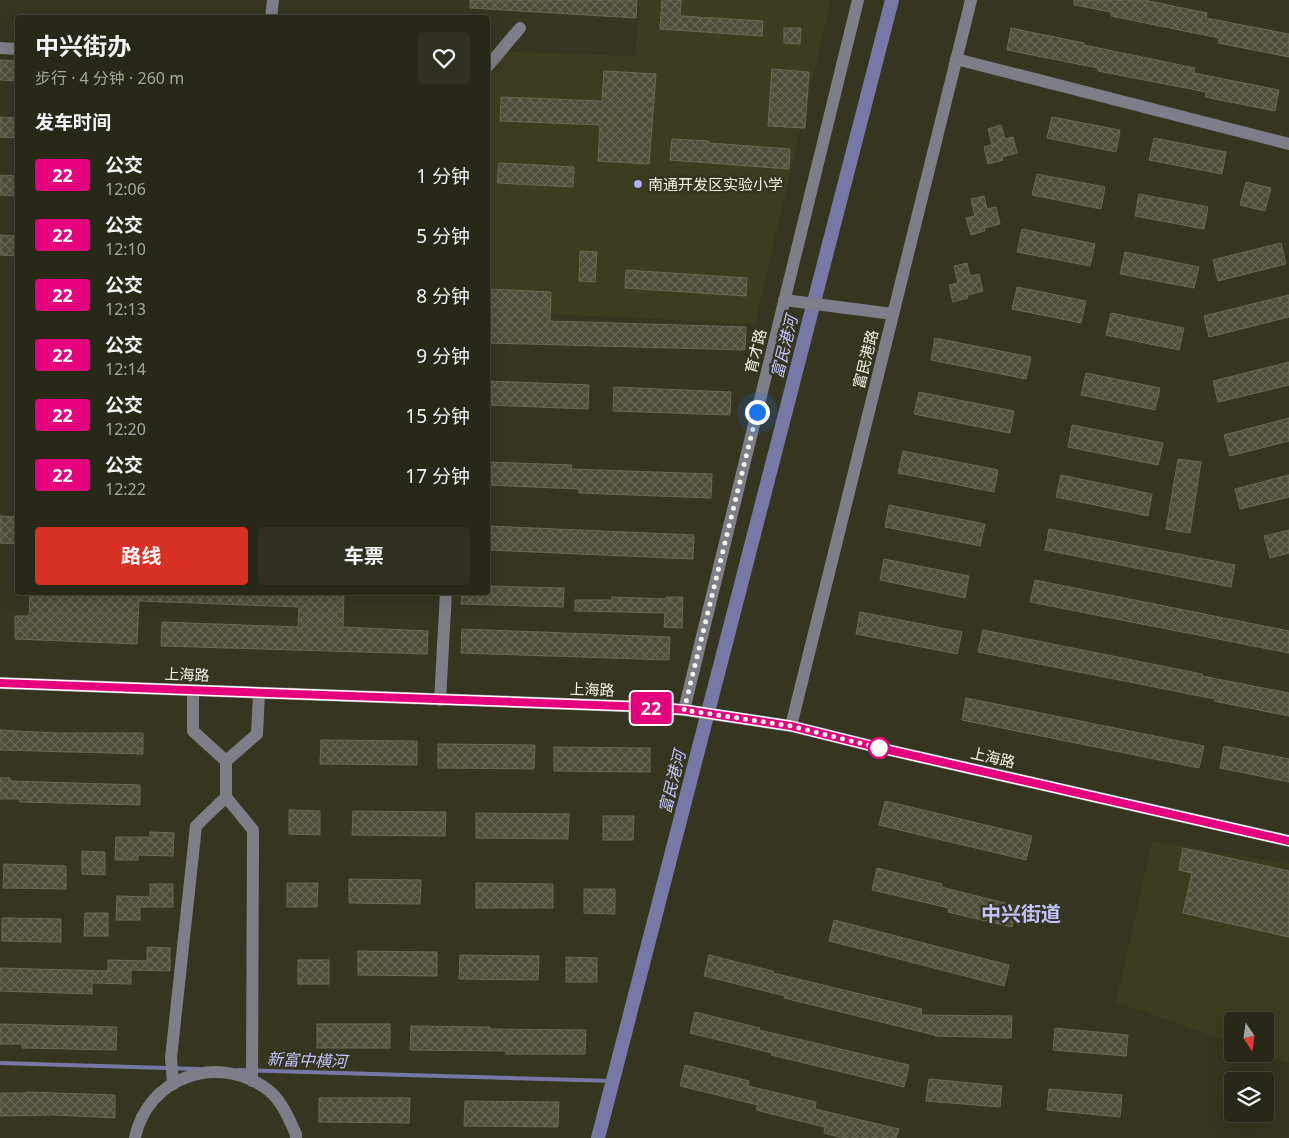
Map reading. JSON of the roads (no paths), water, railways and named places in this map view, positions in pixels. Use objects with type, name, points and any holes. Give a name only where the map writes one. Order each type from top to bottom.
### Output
[{"type":"street","points":[[271,15],[272,0]]},
{"type":"street","name":"育才路","points":[[685,710],[858,0]]},
{"type":"street","name":"富民港路","points":[[791,726],[971,0]]},
{"type":"street","points":[[490,64],[520,28]]},
{"type":"street","points":[[0,48],[15,50]]},
{"type":"street","points":[[956,59],[1289,144]]},
{"type":"street","points":[[785,300],[893,314]]},
{"type":"street","points":[[440,700],[446,595]]},
{"type":"street","name":"上海路","points":[[0,682],[193,691],[649,707],[685,710],[791,726],[1289,841]]},
{"type":"street","points":[[193,691],[193,731],[226,761],[226,796],[253,830],[252,1081]]},
{"type":"street","points":[[226,761],[257,734],[258,693]]},
{"type":"street","points":[[173,1084],[171,1058],[196,826],[226,796]]},
{"type":"street","points":[[135,1138],[145,1112],[161,1092],[185,1077],[212,1071],[240,1074],[266,1087],[285,1108],[296,1138]]},
{"type":"waterway","name":"富民港河","points":[[598,1138],[892,0]]},
{"type":"waterway","name":"新富中横河","points":[[0,1063],[199,1069]]},
{"type":"waterway","name":"新富中横河","points":[[238,1070],[613,1081]]},
{"type":"place","name":"南通开发区实验小学","points":[[638,184]]},
{"type":"district","name":"中兴街道","points":[[1021,913]]}]
